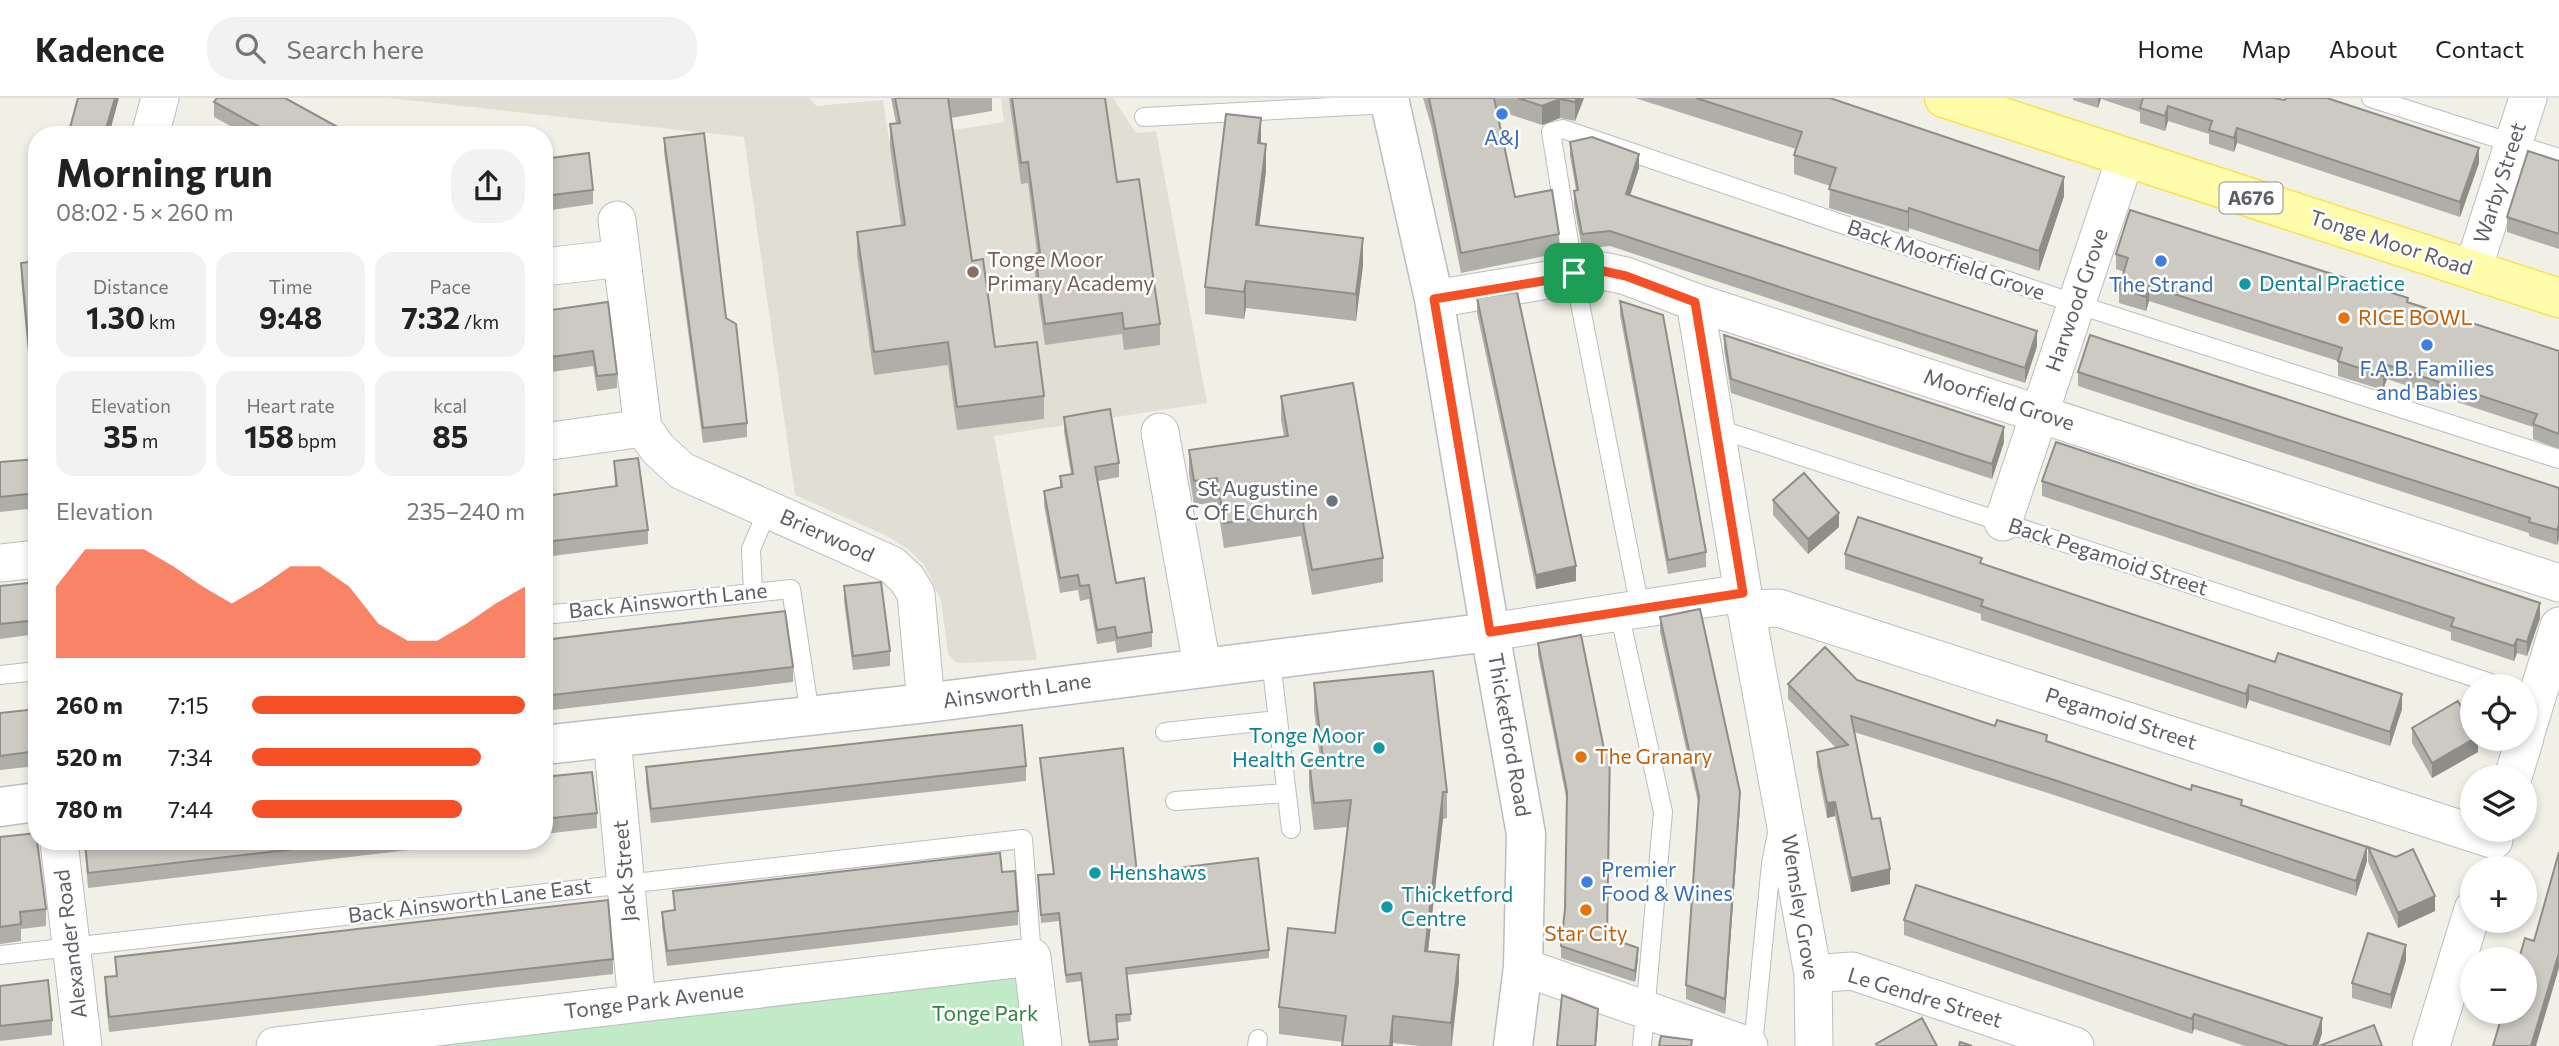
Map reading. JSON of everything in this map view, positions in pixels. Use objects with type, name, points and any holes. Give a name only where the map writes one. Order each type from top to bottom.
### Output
[{"type":"main road","name":"Tonge Moor Road","points":[[1944,98],[2006,108],[2125,159],[2559,298]]},
{"type":"main road","name":"Thicketford Road","points":[[1390,101],[1434,299],[1526,834],[1522,967],[1513,1046]]},
{"type":"main road","name":"Ainsworth Lane","points":[[553,744],[926,703],[1202,666],[1271,661],[1490,632]]},
{"type":"main road","points":[[0,807],[28,803]]},
{"type":"street","points":[[152,126],[160,98]]},
{"type":"street","name":"Warby Street","points":[[2473,269],[2528,98]]},
{"type":"street","name":"Harwood Grove","points":[[2003,522],[2125,159]]},
{"type":"street","points":[[553,441],[643,428],[617,220]]},
{"type":"street","points":[[553,266],[622,258]]},
{"type":"street","name":"Moorfield Grove","points":[[1434,299],[1574,273],[1603,271],[1626,276],[1695,302],[2559,583]]},
{"type":"street","name":"Wemsley Grove","points":[[1695,302],[1745,601],[1813,974],[1814,1046]]},
{"type":"street","name":"Brierwood","points":[[643,428],[658,449],[682,471],[892,565],[907,579],[916,594],[926,703]]},
{"type":"street","points":[[1160,432],[1158,496],[1202,666]]},
{"type":"street","points":[[0,563],[28,560]]},
{"type":"street","name":"Pegamoid Street","points":[[1490,632],[1629,610],[1745,601],[1779,608],[2492,846]]},
{"type":"street","points":[[2537,681],[2559,626]]},
{"type":"street","name":"Jack Street","points":[[612,738],[637,1003]]},
{"type":"street","name":"Alexander Road","points":[[60,850],[83,1046]]},
{"type":"street","points":[[2431,1046],[2466,933]]},
{"type":"street","points":[[1032,957],[1043,1046]]},
{"type":"street","name":"Tonge Park Avenue","points":[[275,1046],[1032,957]]},
{"type":"street","points":[[1522,967],[1751,1046]]},
{"type":"street","name":"Le Gendre Street","points":[[1813,974],[1852,971],[2075,1046]]},
{"type":"lane","points":[[2371,98],[2559,158]]},
{"type":"lane","points":[[1144,117],[1390,101]]},
{"type":"lane","name":"Back Moorfield Grove","points":[[1574,273],[1551,132],[1563,129],[2076,304],[2559,459]]},
{"type":"lane","points":[[1574,273],[1663,812],[1642,1046]]},
{"type":"lane","name":"Back Pegamoid Street","points":[[1716,428],[2464,674]]},
{"type":"lane","points":[[754,592],[751,549],[768,509]]},
{"type":"lane","name":"Back Ainsworth Lane","points":[[553,614],[791,589],[810,715]]},
{"type":"lane","points":[[1271,661],[1291,830]]},
{"type":"lane","points":[[0,675],[28,672]]},
{"type":"lane","points":[[1165,732],[1278,720]]},
{"type":"lane","points":[[1175,801],[1286,793]]},
{"type":"lane","name":"Wemsley Grove","points":[[1751,1046],[1771,864],[1783,810]]},
{"type":"lane","name":"Back Ainsworth Lane East","points":[[0,955],[1023,839],[1032,957]]},
{"type":"shaded area","name":"Tonge Moor Primary Academy","points":[[389,98],[810,98],[816,106],[883,100],[889,140],[1004,122],[1001,98],[1113,98],[1136,133],[1156,131],[1207,403],[994,436],[1037,660],[957,663],[948,654],[941,600],[924,565],[908,549],[887,536],[795,495],[744,137]]},
{"type":"green space","name":"Tonge Park","points":[[1020,977],[1029,1046],[438,1046]]},
{"type":"building","points":[[78,98],[115,98],[107,126],[70,126]]},
{"type":"building","points":[[217,98],[285,98],[336,126],[258,126],[214,102]]},
{"type":"building","points":[[895,98],[948,98],[972,261],[983,259],[995,347],[1037,342],[1044,396],[957,407],[948,342],[874,352],[857,232],[905,225],[890,124],[900,123]]},
{"type":"building","points":[[1012,98],[1105,98],[1117,182],[1139,179],[1160,324],[1124,329],[1122,313],[1045,324],[1035,254],[1040,253],[1028,162],[1021,163]]},
{"type":"building","points":[[1429,98],[1494,98],[1515,197],[1552,190],[1559,234],[1461,253]]},
{"type":"building","points":[[1518,98],[1577,98],[1575,102],[1560,99],[1542,106]]},
{"type":"building","points":[[1696,98],[1830,98],[2064,177],[2039,251],[1909,208],[1908,212],[1829,189],[1836,168],[1794,155],[1802,132]]},
{"type":"building","points":[[2143,98],[2327,98],[2479,148],[2460,202],[2237,128],[2234,138],[2209,130],[2212,121],[2168,106],[2165,116],[2140,108]]},
{"type":"building","points":[[1226,114],[1261,118],[1258,143],[1266,144],[1256,225],[1363,238],[1356,294],[1246,281],[1244,292],[1205,287]]},
{"type":"building","points":[[704,133],[726,318],[736,324],[747,423],[703,428],[664,138]]},
{"type":"building","points":[[1592,137],[1639,154],[1626,194],[2037,331],[2025,368],[1610,231],[1582,234],[1574,191],[1578,190],[1570,142]]},
{"type":"building","points":[[2528,151],[2559,161],[2559,234],[2507,217]]},
{"type":"building","points":[[589,153],[593,190],[553,195],[553,158]]},
{"type":"building","points":[[2130,210],[2408,298],[2407,302],[2559,351],[2559,434],[2533,424],[2537,414],[2387,365],[2383,376],[2338,361],[2342,348],[2149,286],[2146,297],[2119,288],[2128,258],[2116,254]]},
{"type":"building","points":[[28,262],[28,338],[21,263]]},
{"type":"building","points":[[1517,292],[1576,566],[1536,575],[1477,298]]},
{"type":"building","points":[[1620,301],[1663,315],[1706,552],[1668,560]]},
{"type":"building","points":[[608,302],[617,374],[597,376],[593,351],[553,357],[553,310]]},
{"type":"building","points":[[1724,335],[2004,427],[1992,464],[1731,379]]},
{"type":"building","points":[[2090,335],[2559,488],[2557,530],[2529,522],[2530,518],[2078,372]]},
{"type":"building","points":[[1353,383],[1383,558],[1312,570],[1301,512],[1224,523],[1217,478],[1194,481],[1189,450],[1288,436],[1281,396]]},
{"type":"building","points":[[1110,409],[1119,463],[1095,467],[1116,583],[1144,578],[1152,632],[1117,638],[1115,627],[1097,630],[1089,585],[1080,586],[1078,575],[1060,578],[1044,491],[1062,487],[1060,476],[1073,474],[1064,417]]},
{"type":"building","points":[[2056,442],[2540,603],[2527,642],[2517,639],[2514,646],[2451,626],[2454,618],[2042,481]]},
{"type":"building","points":[[638,458],[648,530],[553,541],[553,495],[617,486],[614,461]]},
{"type":"building","points":[[28,460],[28,494],[0,497],[0,462]]},
{"type":"building","points":[[1804,473],[1839,513],[1808,539],[1773,500]]},
{"type":"building","points":[[1858,517],[1982,558],[1980,563],[2275,662],[2278,653],[2402,694],[2390,732],[2249,685],[2246,694],[1981,606],[1983,600],[1845,554]]},
{"type":"building","points":[[881,582],[890,651],[853,656],[844,586]]},
{"type":"building","points":[[28,583],[28,621],[0,624],[0,586]]},
{"type":"building","points":[[1700,609],[1740,792],[1725,999],[1686,985],[1699,796],[1660,617]]},
{"type":"building","points":[[785,611],[793,667],[553,695],[553,639]]},
{"type":"building","points":[[1581,635],[1604,749],[1610,747],[1607,937],[1638,948],[1635,971],[1561,946],[1565,909],[1567,792],[1538,643]]},
{"type":"building","points":[[1825,647],[1857,680],[1995,726],[1997,720],[2047,735],[2046,741],[2191,790],[2192,785],[2242,800],[2241,805],[2367,847],[2356,881],[2051,779],[1851,716],[1872,819],[1880,818],[1890,869],[1851,878],[1835,802],[1827,803],[1817,752],[1848,745],[1788,684]]},
{"type":"building","points":[[1433,671],[1447,792],[1443,792],[1425,951],[1459,955],[1451,1023],[1393,1016],[1390,1046],[1342,1046],[1346,1016],[1279,1007],[1288,928],[1335,933],[1351,800],[1314,803],[1309,760],[1323,759],[1314,683]]},
{"type":"building","points":[[2458,701],[2460,705],[2460,747],[2432,763],[2412,728]]},
{"type":"building","points":[[28,710],[28,752],[0,756],[0,713]]},
{"type":"building","points":[[1022,725],[1026,766],[651,809],[646,767]]},
{"type":"building","name":"Henshaws","points":[[1123,748],[1137,873],[1258,858],[1269,950],[1126,968],[1131,1014],[1116,1015],[1118,1039],[1089,1042],[1081,973],[1066,975],[1059,913],[1041,915],[1038,875],[1054,874],[1040,758]]},
{"type":"building","points":[[592,772],[597,813],[553,818],[553,776]]},
{"type":"building","points":[[28,834],[28,850],[38,850],[46,909],[20,912],[21,924],[0,927],[0,837]]},
{"type":"building","points":[[2368,847],[2396,857],[2413,849],[2435,896],[2398,913]]},
{"type":"building","points":[[86,850],[286,850],[88,873]]},
{"type":"building","points":[[2559,852],[2559,953],[2531,1046],[2493,1046],[2499,1024],[2537,1024],[2537,947],[2522,947],[2525,938],[2534,941]]},
{"type":"building","points":[[1000,853],[1002,872],[1015,871],[1018,911],[667,951],[662,912],[675,910],[673,891]]},
{"type":"building","points":[[1916,885],[2322,1018],[2313,1046],[2289,1046],[2194,1014],[2192,1019],[1904,920]]},
{"type":"building","points":[[608,900],[613,959],[109,1017],[105,977],[117,976],[115,957]]},
{"type":"building","points":[[2368,933],[2406,945],[2391,995],[2352,983]]},
{"type":"building","points":[[48,980],[52,1020],[0,1026],[0,986]]},
{"type":"building","points":[[1562,995],[1598,1009],[1595,1046],[1557,1046]]},
{"type":"building","points":[[1922,1018],[1937,1046],[1877,1046],[1876,1044]]},
{"type":"building","points":[[2374,1025],[2382,1046],[2319,1046]]},
{"type":"building","points":[[1661,1036],[1692,1040],[1691,1046],[1659,1046]]},
{"type":"place","name":"A&J","points":[[1502,114]]},
{"type":"place","name":"The Strand","points":[[2161,261]]},
{"type":"place","name":"Tonge Moor Primary Academy","points":[[973,272]]},
{"type":"place","name":"Dental Practice","points":[[2245,284]]},
{"type":"place","name":"RICE BOWL","points":[[2344,318]]},
{"type":"place","name":"F.A.B. Families and Babies","points":[[2427,345]]},
{"type":"place","name":"St Augustine C Of E Church","points":[[1332,501]]},
{"type":"place","name":"Tonge Moor Health Centre","points":[[1379,748]]},
{"type":"place","name":"The Granary","points":[[1581,757]]},
{"type":"place","name":"Henshaws","points":[[1095,873]]},
{"type":"place","name":"Premier Food & Wines","points":[[1587,882]]},
{"type":"place","name":"Thicketford Centre","points":[[1387,907]]},
{"type":"place","name":"Star City","points":[[1586,910]]},
{"type":"route","points":[[1603,271],[1626,276],[1695,302],[1743,593],[1490,632],[1434,299],[1574,273],[1603,271]]}]
